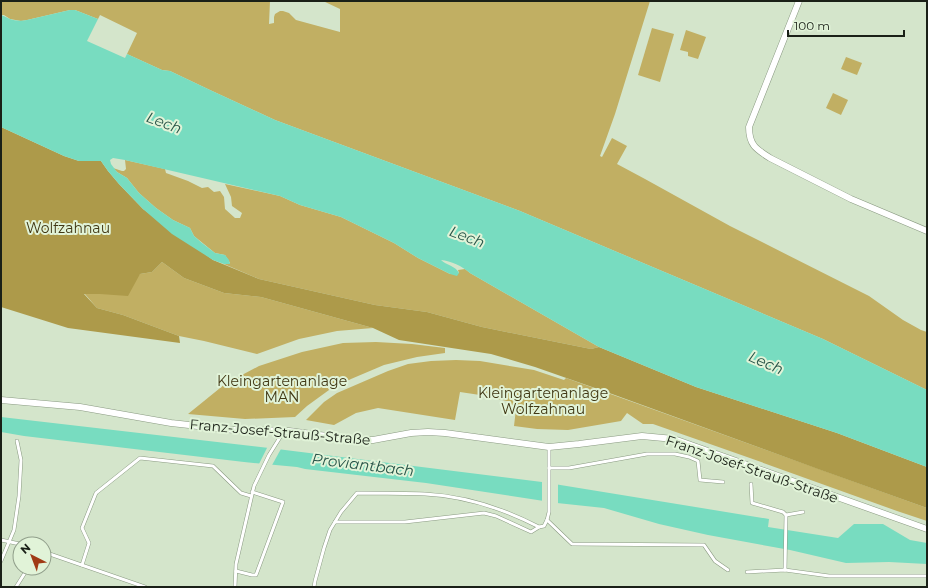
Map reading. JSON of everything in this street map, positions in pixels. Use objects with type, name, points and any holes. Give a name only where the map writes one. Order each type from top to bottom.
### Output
[{"type":"street","points":[[799,1],[749,127],[749,135],[752,143],[758,150],[770,158],[851,199],[927,231]]},
{"type":"street","name":"Franz-Josef-Strauß-Straße","points":[[1,400],[80,407],[171,423],[234,430],[284,431],[357,440],[373,440],[411,433],[428,432],[549,447],[642,436],[674,439],[927,529]]},
{"type":"lane","points":[[235,587],[236,564],[252,492],[276,442],[284,431]]},
{"type":"lane","points":[[1,561],[14,530],[19,496],[21,460],[17,441]]},
{"type":"lane","points":[[335,522],[405,522],[484,513],[496,516],[531,532],[544,526],[549,512],[549,447]]},
{"type":"lane","points":[[549,468],[569,468],[647,454],[675,454],[698,461],[700,480],[723,482]]},
{"type":"lane","points":[[82,566],[90,542],[82,528],[96,493],[140,458],[213,466],[241,492],[251,496]]},
{"type":"lane","points":[[751,484],[752,503],[783,512],[786,515],[803,512]]},
{"type":"lane","points":[[236,570],[256,575],[283,502],[252,492]]},
{"type":"lane","points":[[314,587],[330,530],[341,512],[357,493],[425,494],[460,499],[484,505],[528,521],[539,527]]},
{"type":"lane","points":[[786,515],[786,570]]},
{"type":"lane","points":[[547,520],[572,544],[704,546],[715,561],[728,570]]},
{"type":"lane","points":[[1,540],[12,542]]},
{"type":"lane","points":[[52,555],[145,587]]},
{"type":"lane","points":[[747,572],[786,570],[829,576],[927,576]]},
{"type":"lane","points":[[16,587],[23,576]]},
{"type":"green space","points":[[1,1],[270,1],[269,24],[274,23],[275,14],[283,11],[289,13],[296,20],[340,32],[340,9],[323,1],[650,1],[615,114],[600,156],[602,157],[612,138],[627,146],[617,164],[730,226],[869,296],[903,320],[927,332],[927,390],[823,339],[520,211],[275,120],[170,71],[162,70],[127,54],[137,33],[100,15],[98,19],[75,10],[70,10],[21,21],[10,19],[4,15],[1,15]]},
{"type":"green space","points":[[652,28],[674,34],[660,82],[638,75]]},
{"type":"green space","points":[[686,30],[706,37],[698,59],[688,56],[688,52],[680,50]]},
{"type":"green space","points":[[846,57],[862,63],[857,75],[841,69]]},
{"type":"green space","points":[[833,93],[848,100],[841,115],[826,108]]},
{"type":"green space","name":"Wolfzahnau","points":[[1,127],[64,156],[79,161],[101,161],[119,184],[143,209],[213,260],[259,279],[375,305],[427,312],[482,327],[591,349],[599,347],[696,387],[837,433],[927,467],[927,508],[535,367],[491,354],[399,340],[373,328],[261,297],[224,293],[184,278],[162,262],[152,272],[140,274],[128,296],[84,294],[97,308],[123,315],[179,336],[180,343],[68,328],[1,307]]},
{"type":"green space","points":[[125,160],[165,169],[166,173],[202,188],[208,187],[214,192],[220,191],[224,197],[225,209],[235,218],[240,218],[242,213],[232,206],[231,197],[225,184],[280,196],[300,205],[341,217],[394,243],[418,258],[450,274],[459,273],[458,270],[465,269],[599,347],[591,349],[482,327],[427,312],[375,305],[259,279],[224,264],[230,263],[225,255],[215,253],[194,236],[190,228],[173,220],[139,193],[127,178],[113,168],[124,171],[126,169]]},
{"type":"green space","points":[[162,262],[184,278],[224,293],[261,297],[373,328],[337,331],[299,339],[257,354],[179,336],[123,315],[97,308],[84,293],[100,294],[140,274],[152,272]]},
{"type":"green space","name":"Kleingartenanlage MAN","points":[[376,342],[445,348],[445,353],[417,357],[384,365],[351,379],[329,390],[295,417],[245,419],[188,414],[225,384],[259,366],[302,352],[343,343]]},
{"type":"green space","name":"Kleingartenanlage Wolfzahnau","points":[[456,360],[480,361],[534,370],[564,380],[566,378],[927,508],[927,521],[653,424],[643,424],[627,413],[621,421],[568,430],[537,429],[514,426],[516,409],[510,408],[511,402],[460,392],[455,420],[378,408],[356,413],[334,425],[306,420],[324,402],[337,393],[388,371],[408,364]]},
{"type":"water","name":"Lech","points":[[75,10],[98,19],[87,41],[125,58],[127,54],[162,70],[170,71],[275,120],[520,211],[823,339],[927,390],[927,467],[837,433],[696,387],[599,347],[460,266],[449,261],[441,260],[456,269],[459,273],[457,276],[450,274],[418,258],[394,243],[341,217],[300,205],[280,196],[125,160],[113,158],[110,160],[117,172],[127,178],[139,193],[156,208],[173,220],[190,228],[194,236],[202,243],[215,253],[225,255],[230,264],[224,264],[213,260],[172,234],[143,209],[119,184],[101,161],[79,161],[64,156],[1,127],[1,15],[12,20],[23,21]]},
{"type":"water","name":"Proviantbach","points":[[1,417],[542,482],[769,519],[768,527],[838,538],[854,524],[883,524],[910,540],[927,543],[927,564],[889,562],[846,563],[790,550],[708,535],[659,524],[604,508],[557,503],[426,483],[24,436],[1,432]]},
{"type":"pier","points":[[268,446],[282,447],[271,467],[258,466]]},
{"type":"pier","points":[[542,480],[558,482],[558,505],[542,502]]}]
